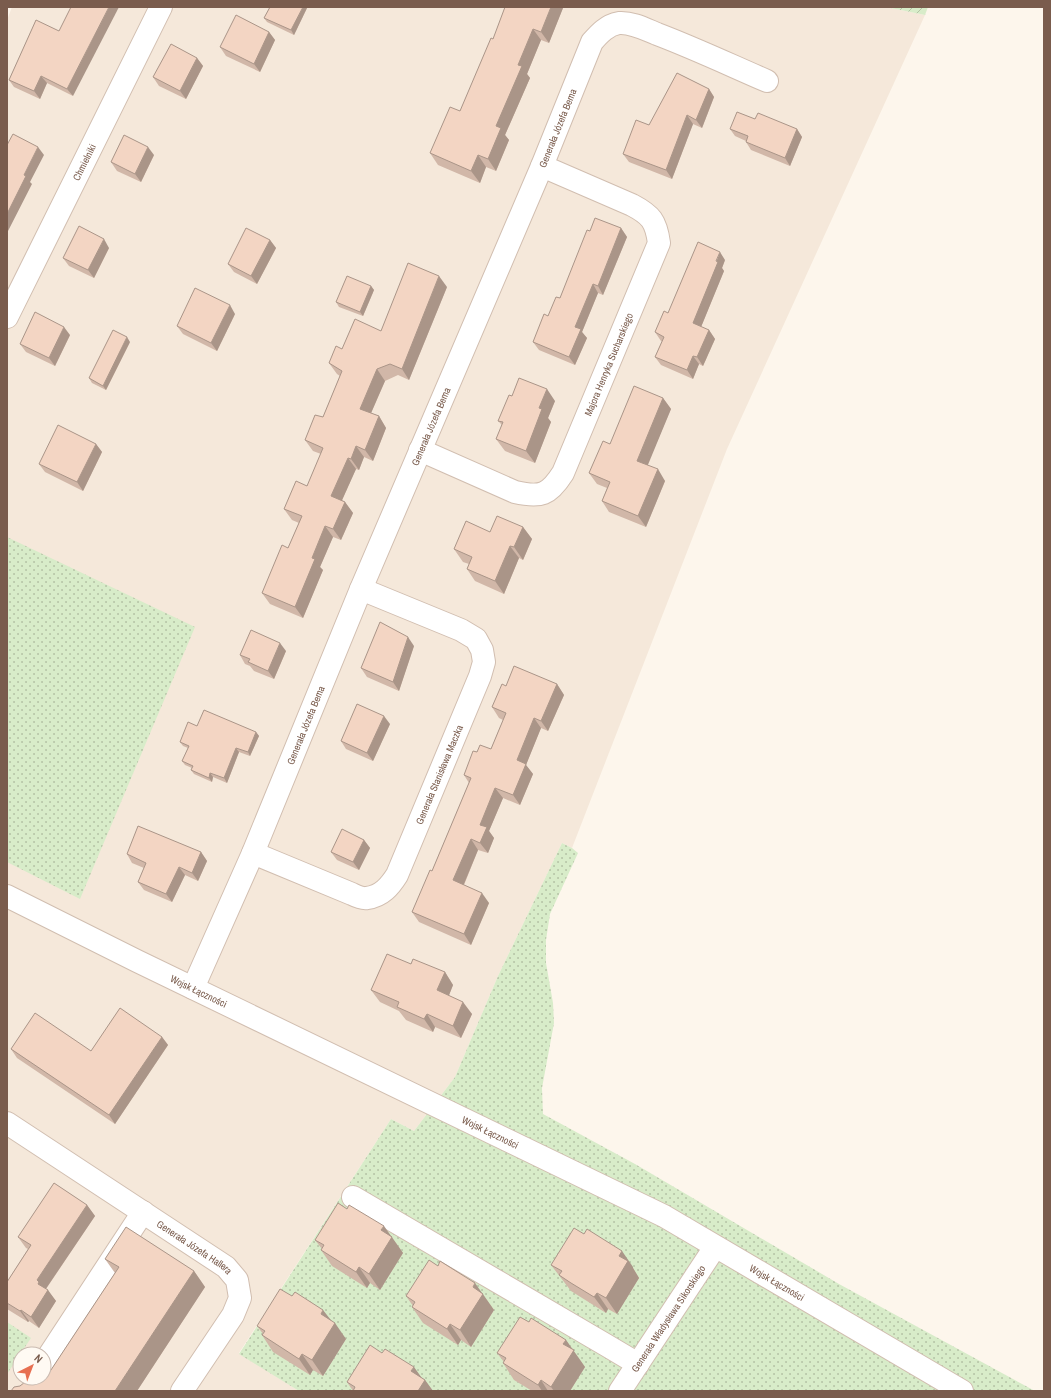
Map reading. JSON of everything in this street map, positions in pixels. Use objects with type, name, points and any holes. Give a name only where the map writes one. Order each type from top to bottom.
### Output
[{"type":"street","name":"Chmielniki","points":[[7,317],[161,7]]},
{"type":"street","name":"Generała Józefa Bema","points":[[193,988],[253,853],[361,590],[542,166],[592,42],[599,33],[608,26],[619,23],[631,24],[767,81]]},
{"type":"street","name":"Majora Henryka Sucharskiego","points":[[420,450],[515,492],[530,496],[545,493],[556,485],[564,473],[659,243],[658,230],[653,219],[644,211],[542,166]]},
{"type":"street","name":"Generała Stanisława Maczka","points":[[253,853],[366,899],[389,888],[397,875],[480,676],[484,662],[482,650],[476,639],[461,630],[361,590]]},
{"type":"street","name":"Wojsk Łączności","points":[[7,896],[193,988],[664,1216],[962,1391]]},
{"type":"street","name":"Generała Józefa Hallera","points":[[7,1123],[226,1267],[238,1280],[240,1298],[233,1315],[182,1391]]},
{"type":"street","points":[[353,1196],[638,1364]]},
{"type":"street","points":[[52,1351],[143,1212]]},
{"type":"street","name":"Generała Władysława Sikorskiego","points":[[620,1391],[715,1247]]},
{"type":"shaded area","points":[[12,7],[886,7],[925,15],[727,449],[572,848],[562,843],[498,976],[455,1077],[414,1131],[391,1119],[239,1353],[299,1391],[7,1391],[7,20]]},
{"type":"green space","points":[[886,7],[928,7],[925,15]]},
{"type":"green space","points":[[7,537],[195,627],[80,899],[7,862]]},
{"type":"green space","points":[[562,843],[578,853],[550,914],[546,940],[546,963],[553,1003],[554,1023],[542,1088],[543,1114],[635,1164],[839,1284],[1035,1391],[299,1391],[239,1354],[391,1119],[414,1131],[455,1077],[498,976]]},
{"type":"green space","points":[[7,1322],[31,1338],[26,1346],[12,1346],[12,1366],[7,1374]]},
{"type":"building","points":[[71,7],[109,7],[67,89],[41,76],[34,91],[9,80],[36,20],[59,31]]},
{"type":"building","points":[[270,7],[303,7],[291,30],[264,18]]},
{"type":"building","points":[[505,7],[551,7],[541,32],[533,29],[518,65],[522,66],[496,126],[501,128],[488,159],[478,155],[471,171],[430,153],[450,107],[460,111],[491,38],[493,39]]},
{"type":"building","points":[[236,15],[269,32],[254,64],[220,47]]},
{"type":"building","points":[[171,44],[197,58],[180,91],[153,77]]},
{"type":"building","points":[[677,73],[709,89],[696,120],[687,115],[666,170],[623,154],[636,120],[649,125]]},
{"type":"building","points":[[737,112],[755,119],[758,113],[797,129],[785,158],[746,142],[748,136],[730,129]]},
{"type":"building","points":[[13,134],[38,147],[24,175],[26,176],[7,214],[7,145]]},
{"type":"building","points":[[124,135],[148,147],[135,174],[111,162]]},
{"type":"building","points":[[595,218],[621,228],[598,286],[593,284],[575,327],[581,329],[569,357],[533,342],[544,314],[548,316],[556,297],[560,298],[587,230],[590,231]]},
{"type":"building","points":[[79,226],[104,239],[88,270],[63,258]]},
{"type":"building","points":[[246,228],[270,240],[251,276],[228,264]]},
{"type":"building","points":[[698,242],[720,252],[716,261],[718,262],[693,323],[709,330],[697,357],[693,356],[687,370],[655,357],[664,337],[655,332],[664,311],[668,313]]},
{"type":"building","points":[[408,263],[439,276],[402,369],[390,364],[377,369],[360,409],[379,416],[365,450],[356,446],[351,459],[348,458],[331,496],[345,502],[333,529],[325,526],[312,558],[315,559],[295,607],[262,593],[282,545],[288,548],[302,516],[284,509],[296,481],[307,486],[323,448],[305,440],[315,415],[323,417],[342,371],[329,363],[336,346],[342,349],[355,319],[381,331]]},
{"type":"building","points":[[347,276],[371,286],[360,312],[336,302]]},
{"type":"building","points":[[195,288],[230,305],[211,343],[177,326]]},
{"type":"building","points":[[35,312],[64,327],[49,358],[20,344]]},
{"type":"building","points":[[113,330],[127,337],[103,386],[89,378]]},
{"type":"building","points":[[519,378],[547,389],[539,408],[542,409],[526,451],[496,439],[503,422],[498,421],[509,395],[512,396]]},
{"type":"building","points":[[634,386],[663,398],[637,461],[658,469],[638,516],[602,501],[610,482],[589,473],[603,441],[610,444]]},
{"type":"building","points":[[58,425],[96,444],[77,482],[39,464]]},
{"type":"building","points":[[497,516],[523,527],[514,547],[510,546],[495,581],[467,569],[472,557],[454,549],[466,521],[490,532]]},
{"type":"building","points":[[380,622],[408,637],[393,682],[361,668]]},
{"type":"building","points":[[251,630],[280,643],[268,671],[248,662],[250,659],[240,655]]},
{"type":"building","points":[[514,666],[557,684],[541,721],[534,718],[517,760],[526,764],[513,795],[495,788],[480,825],[487,827],[480,843],[471,839],[453,880],[482,893],[464,934],[412,912],[430,870],[432,871],[471,778],[464,775],[473,751],[477,752],[480,745],[491,749],[506,713],[492,707],[502,684],[506,686]]},
{"type":"building","points":[[357,704],[384,716],[367,753],[341,741]]},
{"type":"building","points":[[204,710],[256,732],[248,752],[236,748],[224,778],[210,773],[209,778],[191,770],[193,766],[182,761],[189,746],[180,742],[188,722],[197,726]]},
{"type":"building","points":[[138,826],[201,852],[192,873],[179,867],[166,894],[138,882],[146,863],[127,854]]},
{"type":"building","points":[[342,829],[364,840],[353,862],[331,852]]},
{"type":"building","points":[[387,954],[411,964],[413,959],[445,972],[437,990],[463,1002],[453,1026],[427,1014],[424,1019],[397,1007],[399,1002],[371,990]]},
{"type":"building","points":[[120,1008],[162,1037],[109,1115],[11,1049],[35,1013],[91,1051]]},
{"type":"building","points":[[54,1183],[87,1205],[37,1280],[39,1282],[38,1284],[48,1290],[31,1317],[7,1303],[7,1282],[31,1245],[18,1237]]},
{"type":"building","points":[[338,1203],[347,1209],[349,1205],[384,1226],[381,1230],[392,1237],[369,1274],[359,1267],[356,1272],[321,1250],[324,1245],[315,1240]]},
{"type":"building","points":[[126,1227],[194,1271],[115,1391],[11,1391],[14,1387],[20,1386],[52,1386],[52,1368],[119,1267],[105,1259]]},
{"type":"building","points":[[574,1228],[584,1234],[587,1229],[622,1251],[619,1256],[628,1261],[606,1298],[597,1293],[594,1297],[559,1275],[562,1271],[551,1265]]},
{"type":"building","points":[[429,1260],[438,1266],[440,1261],[475,1283],[473,1287],[483,1294],[460,1330],[450,1324],[447,1329],[412,1307],[415,1302],[406,1296]]},
{"type":"building","points":[[280,1289],[292,1296],[295,1292],[323,1310],[321,1314],[335,1323],[312,1360],[302,1354],[299,1359],[262,1335],[265,1331],[257,1326]]},
{"type":"building","points":[[520,1317],[529,1322],[531,1318],[566,1340],[563,1344],[574,1350],[551,1387],[541,1380],[538,1385],[503,1363],[506,1358],[497,1353]]},
{"type":"building","points":[[370,1345],[382,1353],[385,1349],[414,1367],[411,1371],[425,1380],[418,1391],[353,1391],[355,1387],[347,1382]]}]
